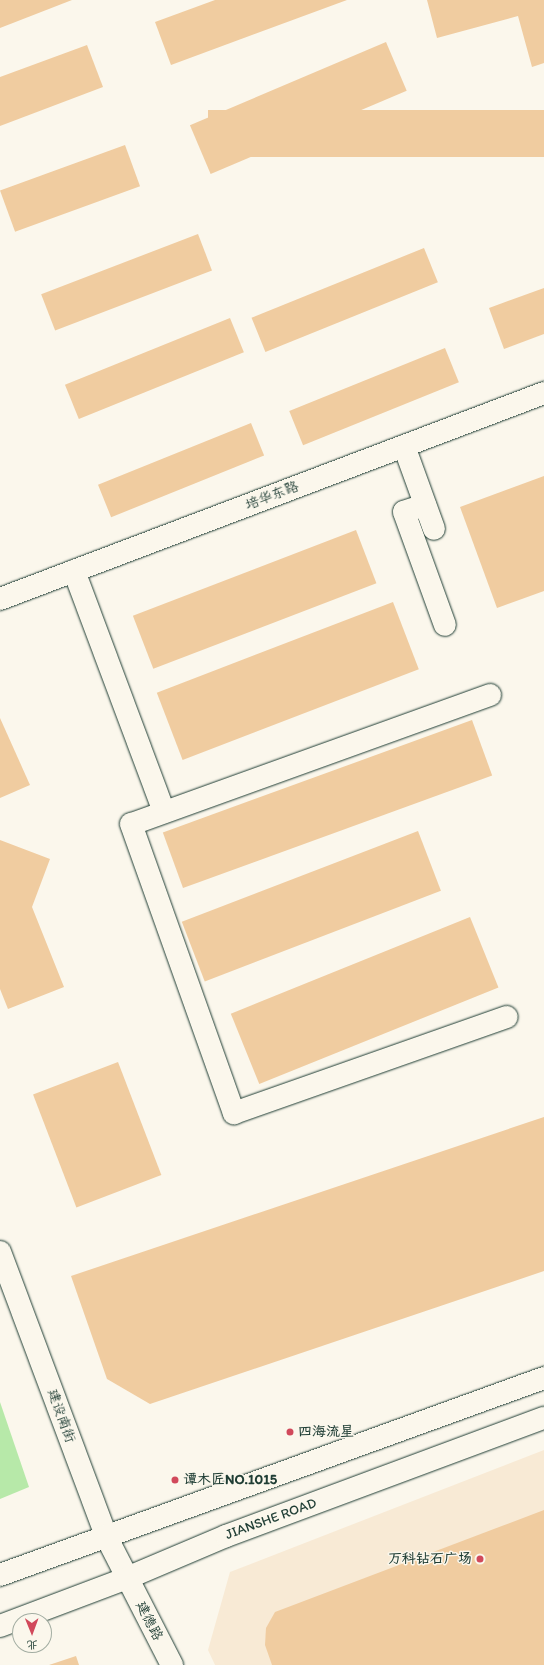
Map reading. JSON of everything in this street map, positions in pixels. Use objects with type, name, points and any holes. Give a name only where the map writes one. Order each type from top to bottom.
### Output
[{"type":"street","name":"培华东路","points":[[0,599],[544,393]]},
{"type":"street","points":[[404,446],[434,529]]},
{"type":"street","points":[[425,505],[404,512],[445,625]]},
{"type":"street","points":[[74,571],[164,812]]},
{"type":"street","points":[[490,695],[131,824],[234,1113],[507,1017]]},
{"type":"street","name":"建设南街","points":[[0,1252],[106,1536],[127,1578]]},
{"type":"street","points":[[0,1576],[106,1536],[544,1378]]},
{"type":"street","name":"JIANSHE ROAD","points":[[0,1626],[127,1578],[226,1536],[544,1418]]},
{"type":"street","name":"建德路","points":[[127,1578],[172,1665]]},
{"type":"shaded area","name":"万科钻石广场","points":[[544,1450],[544,1665],[215,1665],[208,1650],[230,1572]]},
{"type":"green space","points":[[0,1402],[29,1487],[0,1499]]},
{"type":"building","points":[[0,0],[72,0],[0,28]]},
{"type":"building","points":[[215,0],[347,0],[171,65],[155,22]]},
{"type":"building","points":[[427,0],[544,0],[544,63],[532,67],[518,16],[437,38]]},
{"type":"building","points":[[386,42],[407,91],[211,174],[190,125]]},
{"type":"building","points":[[87,45],[103,87],[0,126],[0,77]]},
{"type":"building","points":[[208,110],[544,110],[544,157],[208,157]]},
{"type":"building","points":[[125,145],[140,186],[15,232],[0,190]]},
{"type":"building","points":[[198,234],[212,270],[55,331],[41,294]]},
{"type":"building","points":[[424,248],[438,282],[265,352],[252,318]]},
{"type":"building","points":[[544,288],[544,334],[504,349],[489,308]]},
{"type":"building","points":[[230,318],[244,352],[79,419],[65,385]]},
{"type":"building","points":[[445,348],[459,382],[303,445],[289,411]]},
{"type":"building","points":[[251,423],[264,455],[111,517],[98,485]]},
{"type":"building","points":[[544,476],[544,591],[497,608],[460,507]]},
{"type":"building","points":[[356,530],[376,583],[153,669],[133,616]]},
{"type":"building","points":[[393,602],[419,669],[183,760],[157,693]]},
{"type":"building","points":[[0,718],[30,785],[0,798]]},
{"type":"building","points":[[472,720],[492,775],[183,888],[163,833]]},
{"type":"building","points":[[418,831],[441,891],[205,981],[182,922]]},
{"type":"building","points":[[0,840],[50,859],[32,907],[64,987],[8,1009],[0,989]]},
{"type":"building","points":[[470,917],[498,987],[259,1084],[231,1014]]},
{"type":"building","points":[[118,1062],[161,1175],[76,1208],[33,1095]]},
{"type":"building","points":[[544,1117],[544,1271],[150,1404],[107,1379],[71,1276]]},
{"type":"building","name":"万科钻石广场","points":[[544,1510],[544,1665],[272,1665],[265,1645],[266,1628],[275,1612]]},
{"type":"building","points":[[76,1656],[79,1665],[49,1665]]},
{"type":"place","name":"四海流星","points":[[290,1432]]},
{"type":"place","name":"谭木匠NO.1015","points":[[175,1480]]},
{"type":"place","name":"万科钻石广场","points":[[480,1559]]}]
